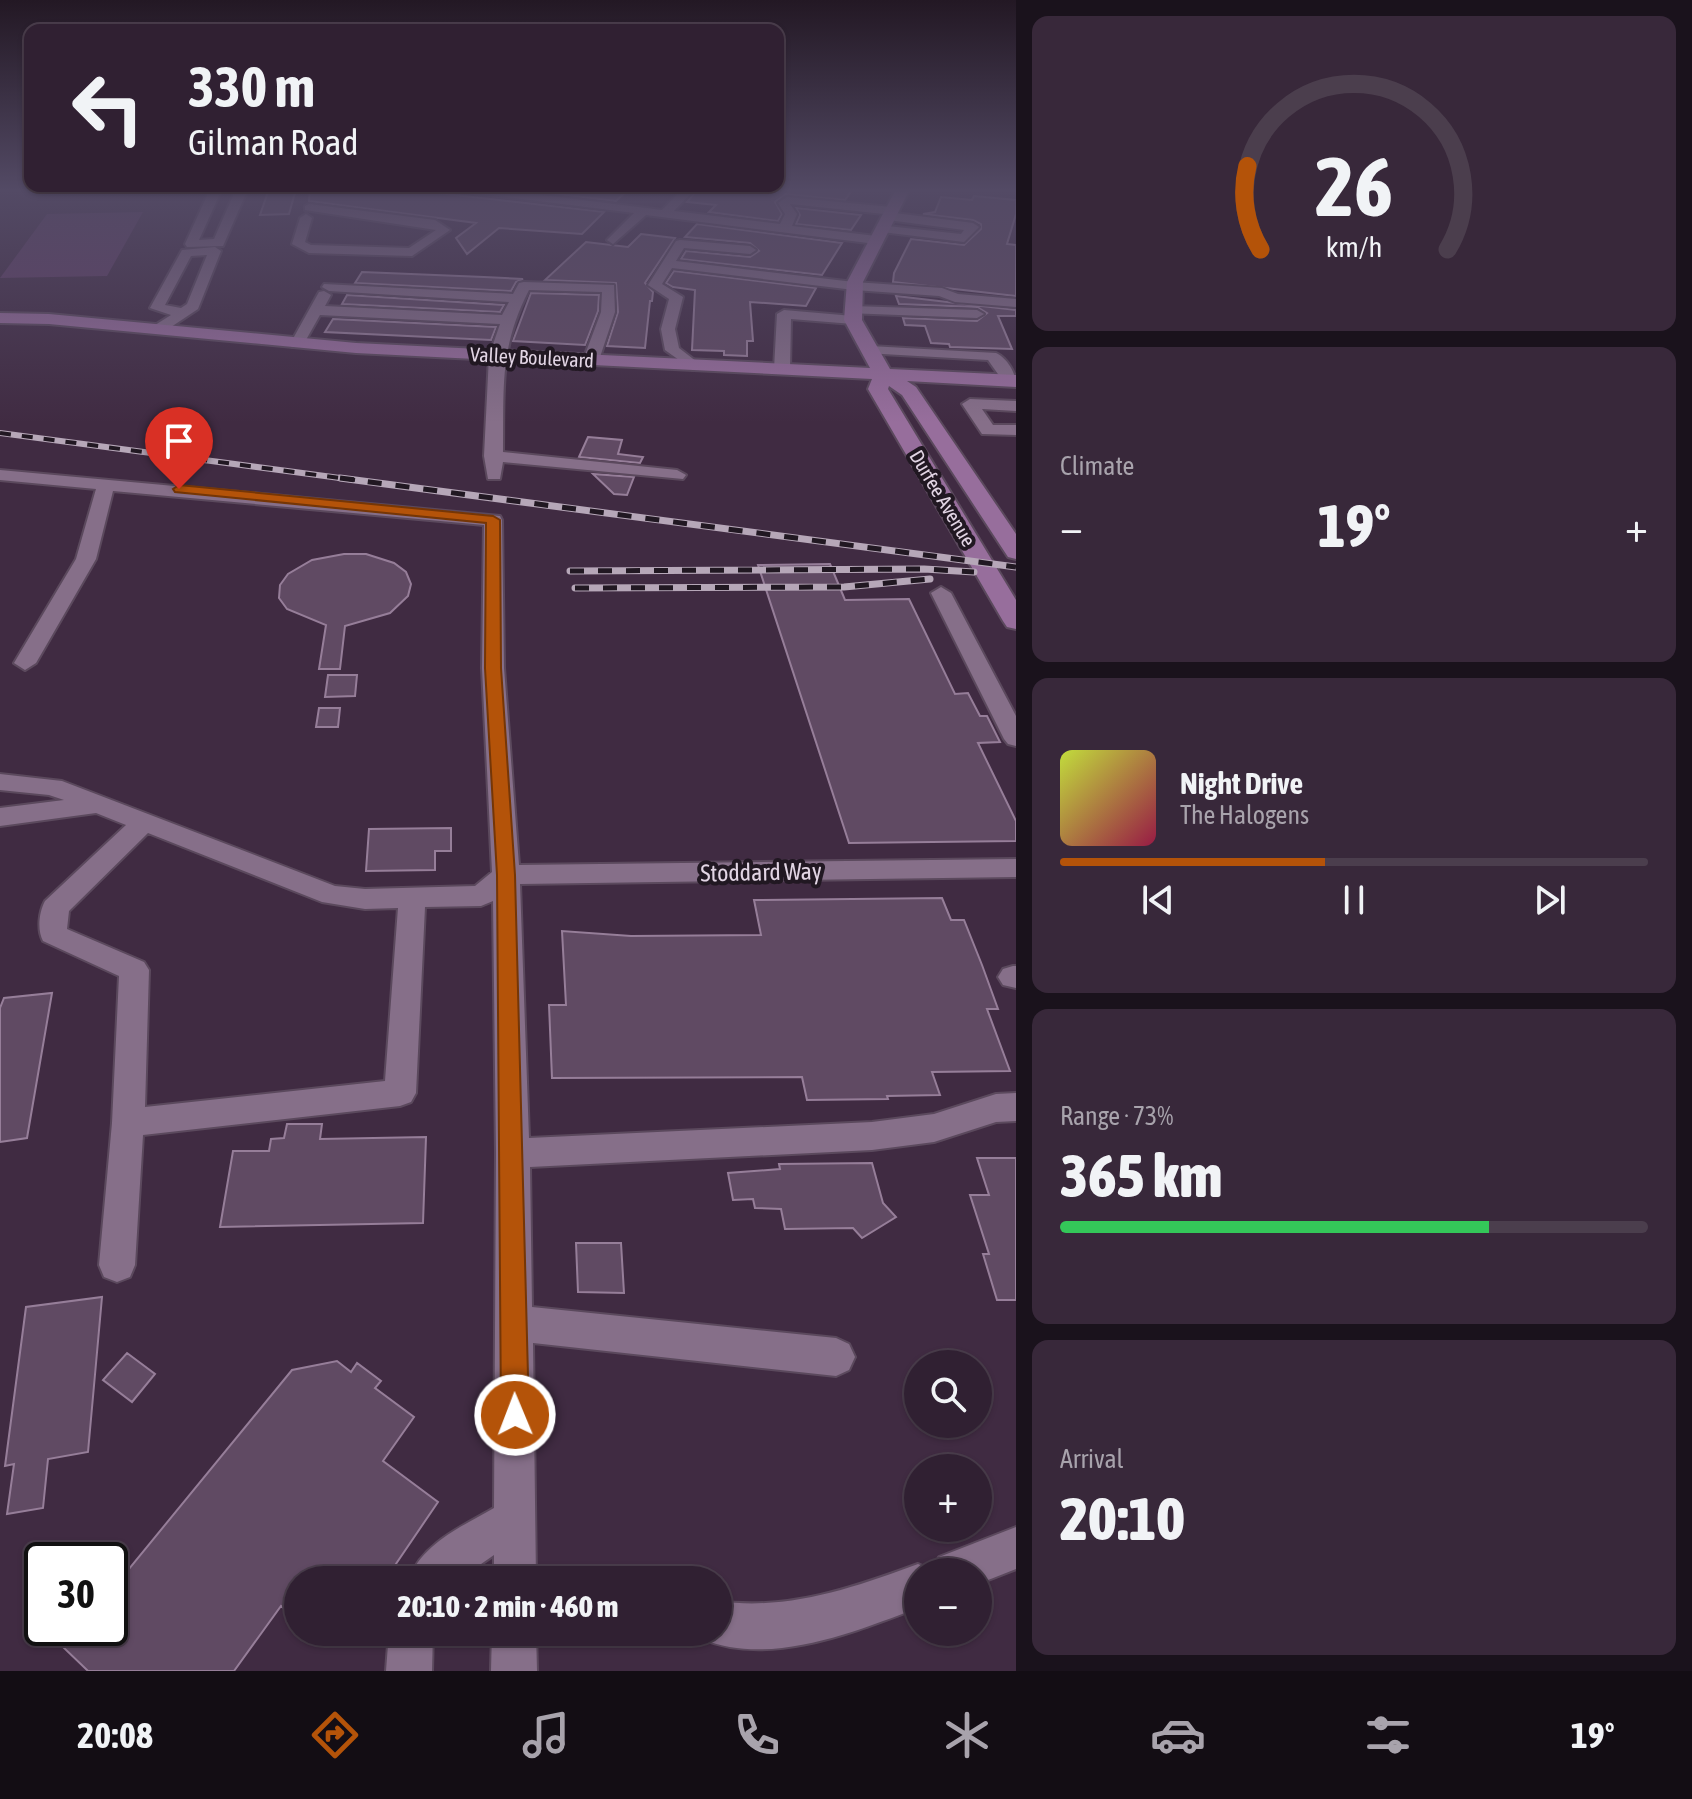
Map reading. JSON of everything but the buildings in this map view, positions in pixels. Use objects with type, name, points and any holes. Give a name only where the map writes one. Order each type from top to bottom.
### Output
[{"type":"main road","points":[[852,315],[856,281],[863,267]]},
{"type":"main road","name":"Valley Boulevard","points":[[0,310],[37,314],[49,319]]},
{"type":"main road","name":"Durfee Avenue","points":[[852,315],[883,374],[909,391],[1016,552]]},
{"type":"main road","name":"Valley Boulevard","points":[[0,318],[27,321],[49,319],[297,344],[1013,381]]},
{"type":"main road","name":"Durfee Avenue","points":[[883,374],[878,389],[1016,621]]},
{"type":"street","points":[[179,267],[157,308],[183,313]]},
{"type":"street","points":[[157,330],[193,306],[209,267]]},
{"type":"street","points":[[667,267],[655,285],[676,297],[668,329],[672,350],[693,365]]},
{"type":"street","points":[[702,267],[856,281],[942,292],[955,298],[1016,303]]},
{"type":"street","points":[[297,344],[314,310],[338,274]]},
{"type":"street","points":[[856,281],[1016,289]]},
{"type":"street","points":[[494,475],[497,356],[507,320],[524,286],[609,288],[608,312],[591,360]]},
{"type":"street","points":[[329,287],[518,298]]},
{"type":"street","points":[[314,310],[507,320]]},
{"type":"street","points":[[782,369],[784,314],[990,314]]},
{"type":"street","points":[[870,350],[991,356],[997,359],[1013,381]]},
{"type":"street","points":[[1016,406],[970,404],[988,430],[1016,430]]},
{"type":"street","points":[[493,456],[677,475]]},
{"type":"street","points":[[0,475],[493,520],[493,668],[506,875],[513,1153],[515,1566]]},
{"type":"street","points":[[25,663],[86,559],[106,484]]},
{"type":"street","points":[[941,593],[1016,739]]},
{"type":"street","points":[[0,782],[53,787],[332,895],[412,899],[481,896],[506,875]]},
{"type":"street","points":[[0,817],[98,805]]},
{"type":"street","points":[[117,1265],[128,1123],[134,970],[53,934],[52,922],[55,908],[144,822]]},
{"type":"street","name":"Stoddard Way","points":[[506,875],[1016,868]]},
{"type":"street","points":[[128,1123],[400,1093],[412,899]]},
{"type":"street","points":[[513,1153],[872,1136],[934,1128],[985,1111],[1016,1107]]},
{"type":"street","points":[[514,1323],[836,1357]]},
{"type":"street","points":[[442,1566],[451,1557],[516,1518]]},
{"type":"street","points":[[990,1558],[1016,1548]]},
{"type":"street","points":[[732,1626],[742,1629],[851,1611],[904,1591]]},
{"type":"street","points":[[409,1671],[410,1646]]},
{"type":"street","points":[[514,1646],[514,1671]]},
{"type":"shaded area","points":[[8,267],[112,267],[107,276],[0,278]]},
{"type":"railway","points":[[0,433],[355,480]]},
{"type":"railway","points":[[340,478],[1016,567]]},
{"type":"railway","points":[[570,571],[924,569],[974,572]]},
{"type":"railway","points":[[575,588],[844,587],[930,579]]},
{"type":"route","points":[[179,489],[493,520],[493,668],[506,875],[513,1153],[515,1415]]}]
